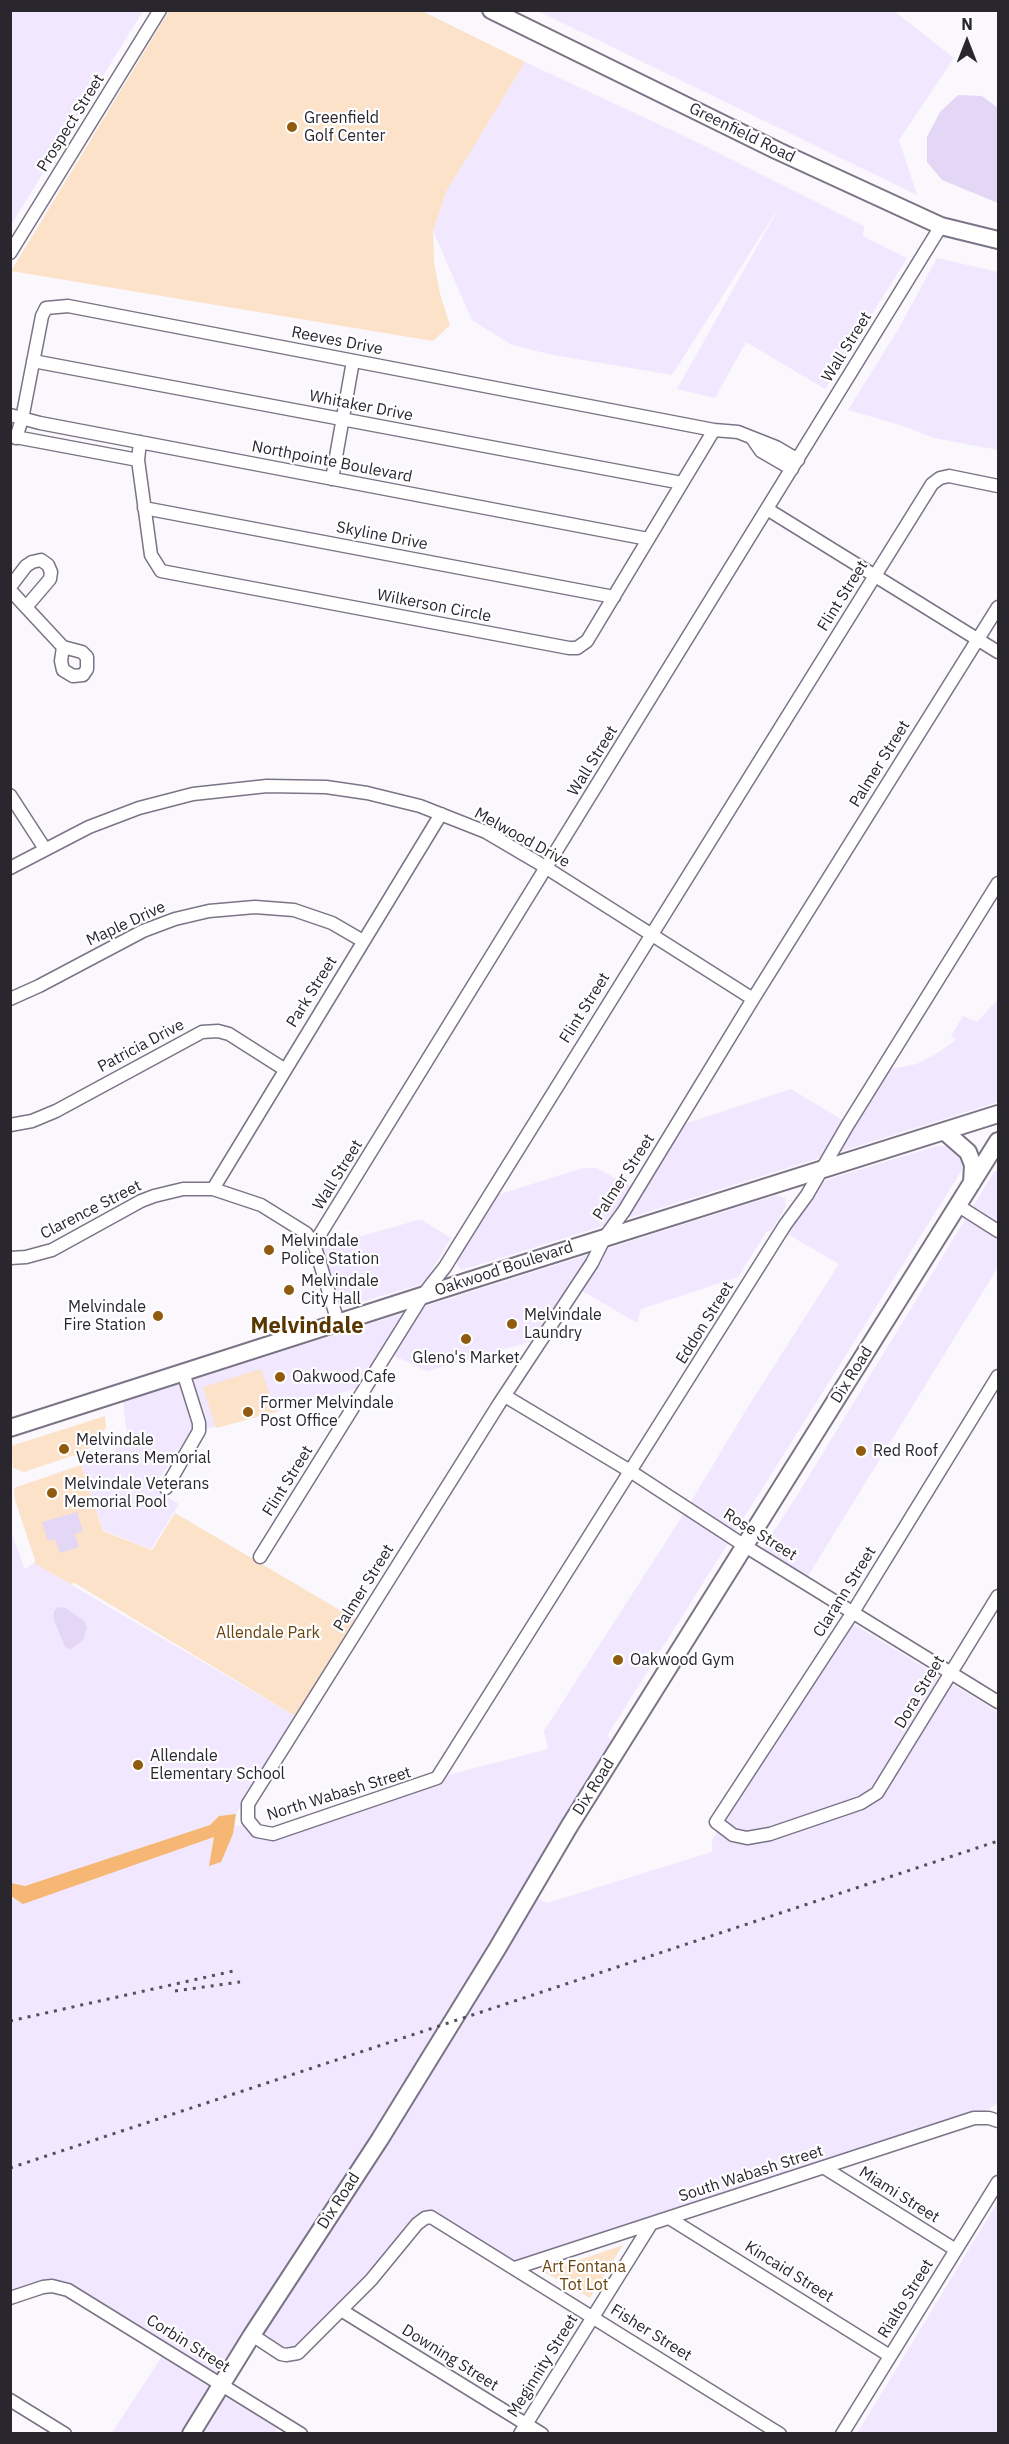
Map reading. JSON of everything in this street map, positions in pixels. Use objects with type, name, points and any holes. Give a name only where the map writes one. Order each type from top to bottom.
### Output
[{"type":"main road","name":"Greenfield Road","points":[[491,10],[778,151],[941,226],[999,240]]},
{"type":"main road","name":"Oakwood Boulevard","points":[[10,1428],[605,1237],[999,1114]]},
{"type":"main road","points":[[944,1131],[968,1152],[973,1165],[972,1183]]},
{"type":"main road","name":"Dix Road","points":[[191,2433],[391,2120],[497,1949],[570,1825],[999,1141]]},
{"type":"street","name":"Prospect Street","points":[[10,253],[160,10]]},
{"type":"street","name":"Wall Street","points":[[314,1244],[941,226]]},
{"type":"street","name":"Reeves Drive","points":[[13,437],[42,316],[46,308],[68,306],[714,430],[738,432],[776,447],[795,464]]},
{"type":"street","name":"Whitaker Drive","points":[[33,361],[682,483]]},
{"type":"street","points":[[332,479],[353,361]]},
{"type":"street","name":"Northpointe Boulevard","points":[[16,417],[648,539]]},
{"type":"street","name":"Wilkerson Circle","points":[[140,442],[138,460],[151,555],[161,571],[578,648],[587,641],[714,430]]},
{"type":"street","points":[[13,437],[138,460]]},
{"type":"street","name":"Flint Street","points":[[260,1557],[423,1295],[445,1267],[932,484],[940,478],[949,476],[999,486]]},
{"type":"street","name":"Skyline Drive","points":[[144,508],[614,597]]},
{"type":"street","points":[[767,509],[999,652]]},
{"type":"street","points":[[27,606],[50,579],[51,572],[48,565],[41,560],[26,566],[10,588],[63,647]]},
{"type":"street","name":"Palmer Street","points":[[252,1826],[247,1815],[248,1804],[505,1396],[592,1263],[605,1237],[624,1211],[753,999],[999,607]]},
{"type":"street","name":"Melwood Drive","points":[[10,868],[89,827],[139,808],[193,794],[245,787],[297,786],[347,789],[394,798],[486,832],[753,999]]},
{"type":"street","points":[[10,795],[45,849]]},
{"type":"street","name":"Park Street","points":[[213,1189],[441,814]]},
{"type":"street","name":"Eddon Street","points":[[436,1778],[785,1225],[807,1195],[999,883]]},
{"type":"street","name":"Maple Drive","points":[[10,999],[143,931],[176,919],[209,911],[255,906],[294,910],[332,922],[363,941]]},
{"type":"street","name":"Patricia Drive","points":[[10,1125],[56,1111],[202,1032],[218,1031],[229,1034],[284,1069]]},
{"type":"street","name":"Clarence Street","points":[[10,1258],[26,1257],[52,1250],[154,1196],[183,1189],[213,1189],[261,1205],[306,1233],[314,1244]]},
{"type":"street","points":[[957,1205],[999,1231]]},
{"type":"street","points":[[314,1244],[338,1322]]},
{"type":"street","points":[[166,1488],[199,1431],[199,1423],[183,1372]]},
{"type":"street","name":"Clarann Street","points":[[866,1801],[771,1834],[747,1838],[733,1835],[716,1822],[853,1612],[999,1376]]},
{"type":"street","name":"Rose Street","points":[[505,1396],[630,1471],[746,1546],[999,1702]]},
{"type":"street","name":"Dora Street","points":[[866,1801],[877,1793],[999,1596]]},
{"type":"street","name":"North Wabash Street","points":[[252,1826],[262,1833],[273,1834],[436,1778]]},
{"type":"street","name":"South Wabash Street","points":[[515,2268],[974,2118],[999,2121]]},
{"type":"street","name":"Miami Street","points":[[823,2167],[956,2250]]},
{"type":"street","name":"Rialto Street","points":[[842,2433],[999,2182]]},
{"type":"street","name":"Fisher Street","points":[[340,2310],[385,2264],[412,2229],[425,2218],[432,2217],[780,2433]]},
{"type":"street","name":"Kincaid Street","points":[[669,2218],[890,2356]]},
{"type":"street","name":"Meginnity Street","points":[[523,2429],[651,2224]]},
{"type":"street","name":"Corbin Street","points":[[10,2298],[43,2287],[56,2286],[68,2290],[301,2433]]},
{"type":"street","points":[[252,2335],[280,2354],[294,2355],[303,2349],[340,2310]]},
{"type":"street","name":"Downing Street","points":[[340,2310],[523,2429],[542,2433]]},
{"type":"street","points":[[10,2400],[65,2433]]},
{"type":"shaded area","points":[[10,11],[143,11],[11,225]]},
{"type":"shaded area","points":[[538,11],[894,11],[954,58],[899,140],[917,195]]},
{"type":"shaded area","points":[[525,62],[701,144],[864,226],[863,236],[907,258],[825,389],[746,342],[715,398],[677,389],[781,204],[672,375],[553,355],[512,345],[472,320],[433,231],[446,192]]},
{"type":"shaded area","points":[[958,95],[982,96],[998,108],[998,203],[942,180],[927,162],[927,137],[940,112]]},
{"type":"shaded area","points":[[937,258],[998,272],[998,450],[934,438],[900,425],[848,410],[899,328]]},
{"type":"shaded area","points":[[998,999],[998,1102],[461,1270],[455,1260],[497,1195],[583,1168],[596,1168],[642,1192],[684,1124],[791,1089],[854,1127],[891,1069],[917,1064],[936,1054],[956,1040],[951,1036],[963,1016],[977,1022]]},
{"type":"shaded area","points":[[937,1146],[948,1146],[958,1152],[964,1160],[962,1170],[607,1736],[621,1745],[530,1895],[547,1903],[712,1852],[712,1840],[850,1622],[998,1712],[998,2103],[974,2118],[515,2268],[432,2217],[294,2355],[252,2335],[222,2384],[281,2421],[274,2433],[112,2433],[166,2350],[60,2287],[11,2298],[10,1529],[25,1569],[34,1563],[295,1716],[236,1814],[219,1816],[212,1824],[252,1826],[262,1833],[437,1778],[548,1749],[544,1731],[680,1520],[746,1410],[839,1264],[787,1234],[819,1185],[826,1180]]},
{"type":"shaded area","points":[[998,1171],[998,1267],[808,1576],[764,1549],[764,1546],[994,1172]]},
{"type":"shaded area","points":[[777,1195],[785,1198],[786,1206],[738,1277],[641,1309],[637,1323],[572,1285],[533,1341],[427,1371],[386,1352],[362,1387],[276,1412],[190,1433],[153,1488],[179,1504],[151,1549],[103,1530],[81,1465],[109,1459],[127,1434],[123,1402]]},
{"type":"shaded area","points":[[422,1220],[451,1238],[427,1278],[419,1285],[344,1307],[339,1305],[324,1259],[323,1247]]},
{"type":"shaded area","points":[[77,1512],[83,1531],[75,1534],[79,1547],[60,1553],[55,1539],[48,1541],[42,1522]]},
{"type":"shaded area","points":[[58,1607],[66,1608],[84,1621],[87,1627],[83,1640],[71,1649],[65,1647],[53,1617]]},
{"type":"shaded area","points":[[236,1814],[233,1834],[221,1862],[209,1866],[214,1837],[23,1904],[11,1896],[11,1883],[25,1886],[210,1825],[219,1816]]},
{"type":"shaded area","points":[[998,2201],[998,2433],[857,2433],[874,2406]]},
{"type":"green space","name":"Greenfield Golf Center","points":[[169,11],[422,11],[525,62],[446,192],[433,231],[434,262],[440,294],[450,325],[433,341],[11,271]]},
{"type":"green space","points":[[261,1369],[276,1412],[216,1428],[203,1387]]},
{"type":"green space","points":[[105,1416],[106,1427],[97,1441],[84,1452],[24,1472],[13,1468],[11,1446]]},
{"type":"green space","name":"Allendale Park","points":[[81,1465],[103,1531],[152,1550],[175,1513],[355,1619],[295,1716],[73,1582],[72,1585],[34,1563],[35,1560],[15,1500],[14,1488]]},
{"type":"green space","name":"Art Fontana Tot Lot","points":[[623,2245],[590,2298],[544,2272]]},
{"type":"railway","points":[[10,2168],[998,1841]]},
{"type":"railway","points":[[10,2021],[238,1970]]},
{"type":"railway","points":[[175,1991],[240,1982]]},
{"type":"place","name":"Greenfield Golf Center","points":[[292,127]]},
{"type":"place","name":"Melvindale Police Station","points":[[269,1250]]},
{"type":"place","name":"Melvindale City Hall","points":[[289,1290]]},
{"type":"place","name":"Melvindale Fire Station","points":[[158,1316]]},
{"type":"place","name":"Melvindale Laundry","points":[[512,1324]]},
{"type":"place","name":"Gleno's Market","points":[[466,1339]]},
{"type":"place","name":"Oakwood Cafe","points":[[280,1377]]},
{"type":"place","name":"Former Melvindale Post Office","points":[[248,1412]]},
{"type":"place","name":"Melvindale Veterans Memorial","points":[[64,1449]]},
{"type":"place","name":"Red Roof","points":[[861,1451]]},
{"type":"place","name":"Melvindale Veterans Memorial Pool","points":[[52,1493]]},
{"type":"place","name":"Oakwood Gym","points":[[618,1660]]},
{"type":"place","name":"Allendale Elementary School","points":[[138,1765]]},
{"type":"district","name":"Melvindale","points":[[307,1327]]}]
